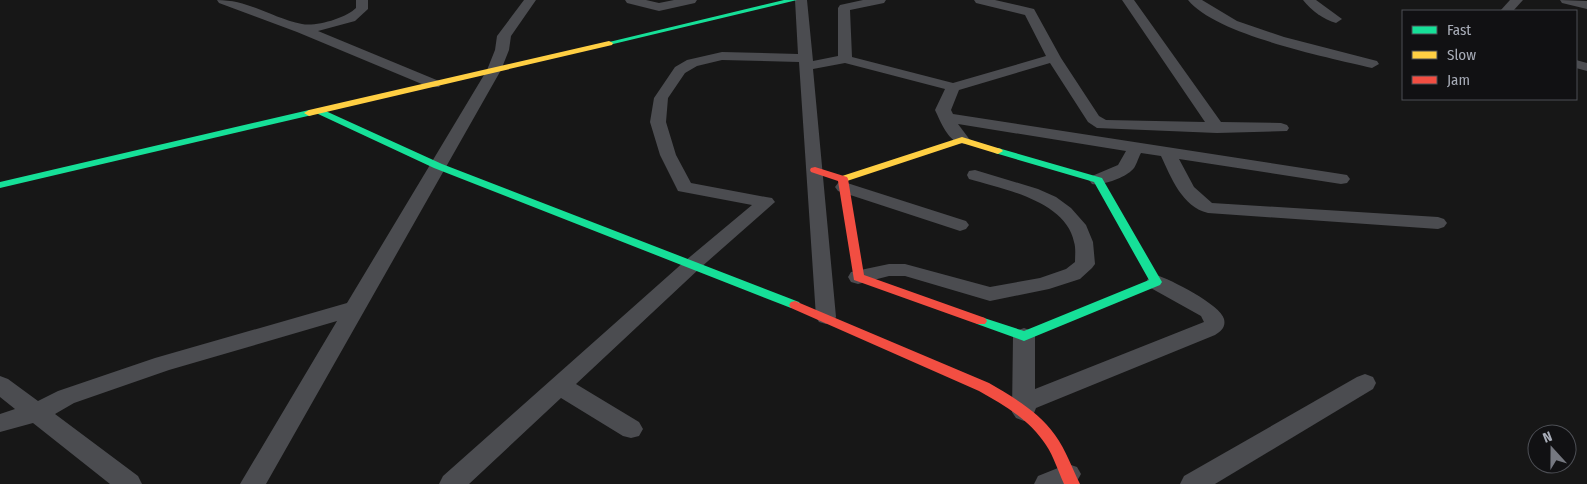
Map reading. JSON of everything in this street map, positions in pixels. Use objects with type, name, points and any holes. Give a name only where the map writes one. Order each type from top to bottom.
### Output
[{"type":"street","points":[[223,0],[434,84]]},
{"type":"street","points":[[255,12],[266,0]]},
{"type":"street","points":[[302,30],[339,22],[355,16],[362,9],[362,0]]},
{"type":"street","points":[[253,484],[494,70],[502,50],[504,36],[530,0]]},
{"type":"street","points":[[631,0],[659,7],[690,0]]},
{"type":"street","points":[[0,185],[793,0]]},
{"type":"street","points":[[801,0],[826,317]]},
{"type":"street","points":[[845,59],[844,8],[880,0]]},
{"type":"street","points":[[980,0],[1030,12],[1054,58],[1093,119],[1103,125],[1280,128]]},
{"type":"street","points":[[1128,0],[1217,128]]},
{"type":"street","points":[[1194,0],[1211,13],[1237,26],[1372,64]]},
{"type":"street","points":[[1309,0],[1319,9],[1336,19]]},
{"type":"street","points":[[1500,0],[1512,5]]},
{"type":"street","points":[[1566,0],[1587,5]]},
{"type":"street","points":[[452,484],[692,265],[766,202],[684,187],[668,155],[658,122],[662,98],[680,70],[692,63],[708,58],[743,55],[806,62],[845,59],[953,87],[1054,58]]},
{"type":"street","points":[[953,87],[943,110],[946,118],[962,140]]},
{"type":"street","points":[[319,111],[438,166],[826,317],[984,387],[1024,408],[1055,447],[1062,481]]},
{"type":"street","points":[[946,118],[1341,179]]},
{"type":"street","points":[[844,183],[962,140],[1098,180],[1125,168],[1136,147]]},
{"type":"street","points":[[1166,152],[1190,195],[1208,208],[1438,222]]},
{"type":"street","points":[[815,170],[844,183],[960,225]]},
{"type":"street","points":[[858,277],[889,270],[905,270],[990,294],[1020,290],[1042,284],[1073,274],[1085,264],[1086,254],[1078,227],[1064,210],[1040,197],[975,175]]},
{"type":"street","points":[[1024,408],[1208,330],[1214,325],[1214,318],[1208,311],[1156,282],[1098,180]]},
{"type":"street","points":[[844,183],[858,277]]},
{"type":"street","points":[[858,277],[1024,336],[1156,282]]},
{"type":"street","points":[[0,423],[36,413],[66,397],[164,364],[356,308]]},
{"type":"street","points":[[1024,336],[1024,408]]},
{"type":"street","points":[[1193,484],[1366,383]]},
{"type":"street","points":[[0,385],[129,484]]},
{"type":"street","points":[[560,386],[631,430]]},
{"type":"traffic: fast","points":[[609,43],[793,0]]},
{"type":"traffic: fast","points":[[319,111],[438,166],[795,305]]},
{"type":"traffic: fast","points":[[0,185],[309,113]]},
{"type":"traffic: fast","points":[[981,321],[1024,336],[1156,282],[1098,180],[998,151]]},
{"type":"traffic: slow","points":[[309,113],[609,43]]},
{"type":"traffic: slow","points":[[843,179],[962,140],[998,151]]},
{"type":"traffic: jam","points":[[815,170],[843,179],[858,277],[981,321]]},
{"type":"traffic: jam","points":[[795,305],[984,387],[1005,399],[1025,413],[1050,439],[1072,484]]}]
